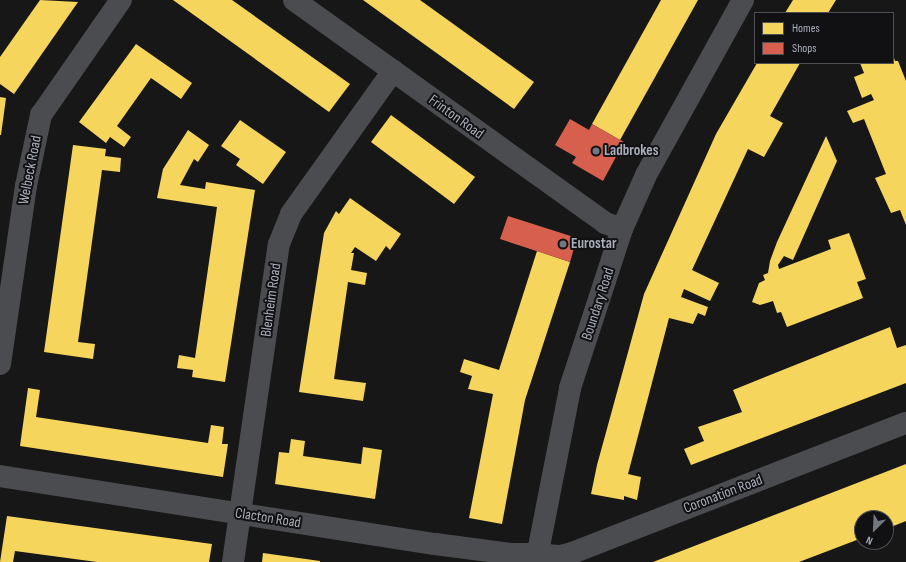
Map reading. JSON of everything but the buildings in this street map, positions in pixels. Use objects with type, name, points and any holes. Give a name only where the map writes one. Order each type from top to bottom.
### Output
[{"type":"street","name":"Welbeck Road","points":[[0,364],[26,186],[41,115],[121,0]]},
{"type":"street","name":"Frinton Road","points":[[294,0],[605,224],[622,229]]},
{"type":"street","name":"Boundary Road","points":[[536,558],[570,388],[622,229],[646,175],[743,0]]},
{"type":"street","name":"Blenheim Road","points":[[233,562],[279,244],[291,214],[393,71]]},
{"type":"street","name":"Coronation Road","points":[[536,558],[561,556],[572,553],[906,423]]},
{"type":"street","name":"Clacton Road","points":[[0,476],[435,544],[536,558]]},
{"type":"place","name":"Ladbrokes","points":[[596,151]]},
{"type":"place","name":"Eurostar","points":[[563,244]]}]
